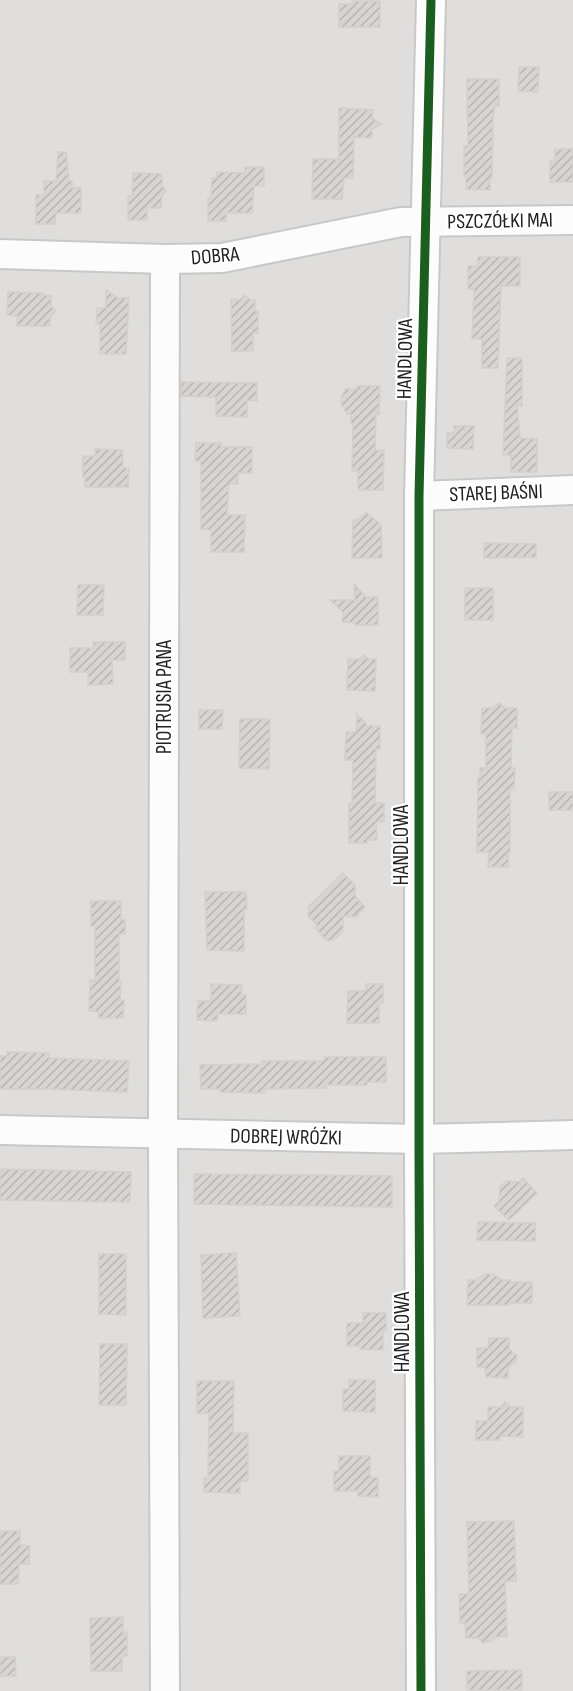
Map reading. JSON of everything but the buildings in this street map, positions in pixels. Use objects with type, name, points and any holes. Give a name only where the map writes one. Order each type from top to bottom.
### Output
[{"type":"street","name":"HANDLOWA","points":[[422,1691],[419,495],[430,0]]},
{"type":"street","name":"PSZCZÓŁKI MAI","points":[[426,222],[573,220]]},
{"type":"street","name":"DOBRA","points":[[0,254],[165,259],[222,258],[396,223],[426,222]]},
{"type":"street","name":"PIOTRUSIA PANA","points":[[165,259],[163,1135],[165,1691]]},
{"type":"street","name":"STAREJ BAŚNI","points":[[419,495],[573,490]]},
{"type":"street","name":"DOBREJ WRÓŻKI","points":[[0,1130],[419,1139],[573,1135]]},
{"type":"shaded area","points":[[0,0],[573,0],[573,1691],[0,1691]]},
{"type":"cycle path","points":[[421,1691],[419,496],[431,0]]}]
